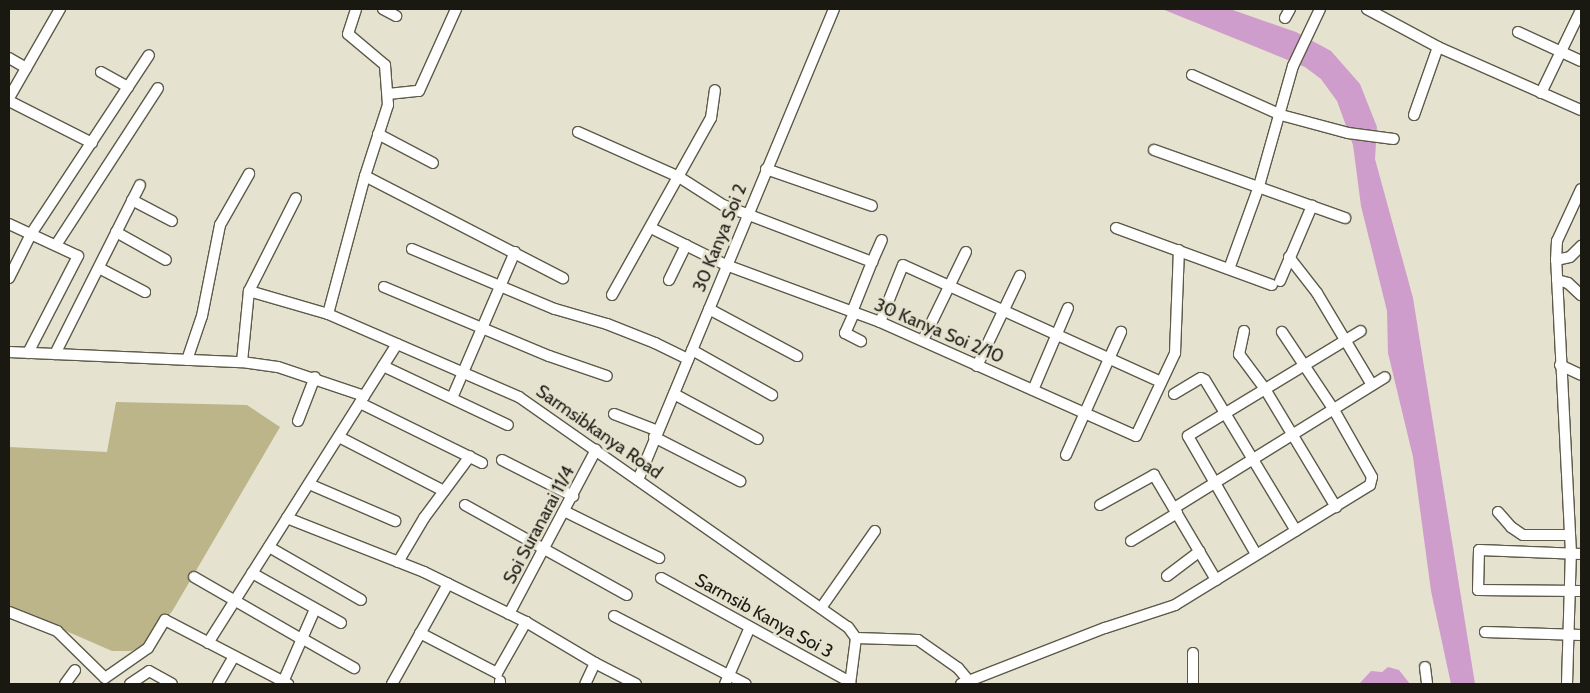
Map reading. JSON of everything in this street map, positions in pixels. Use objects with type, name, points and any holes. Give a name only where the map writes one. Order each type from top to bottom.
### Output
[{"type":"street","points":[[60,9],[9,100],[92,143]]},
{"type":"street","points":[[328,314],[388,94],[385,65],[348,34],[356,9]]},
{"type":"street","points":[[383,9],[396,16]]},
{"type":"street","points":[[388,94],[419,91],[456,9]]},
{"type":"street","name":"30 Kanya Soi 2","points":[[638,480],[834,9]]},
{"type":"street","points":[[1229,269],[1281,115],[1293,66],[1320,9]]},
{"type":"street","points":[[1367,9],[1438,47],[1581,110]]},
{"type":"street","points":[[1541,93],[1562,52],[1579,11]]},
{"type":"street","points":[[1518,32],[1581,61]]},
{"type":"street","points":[[1414,115],[1438,47]]},
{"type":"street","points":[[9,278],[31,234],[149,55]]},
{"type":"street","points":[[9,58],[26,68]]},
{"type":"street","points":[[101,72],[128,87]]},
{"type":"street","points":[[1192,75],[1281,115],[1348,133],[1394,139]]},
{"type":"street","points":[[56,245],[158,88]]},
{"type":"street","points":[[612,295],[711,118],[715,90]]},
{"type":"street","points":[[578,132],[679,177],[723,205],[872,262]]},
{"type":"street","points":[[378,134],[433,163]]},
{"type":"street","points":[[1154,150],[1345,218]]},
{"type":"street","points":[[766,169],[872,206]]},
{"type":"street","points":[[188,360],[202,316],[220,224],[249,174]]},
{"type":"street","points":[[365,176],[516,252],[563,278]]},
{"type":"street","points":[[55,354],[140,185]]},
{"type":"street","points":[[1567,684],[1569,590],[1576,554],[1570,535],[1556,260],[1557,241],[1581,189]]},
{"type":"street","points":[[242,362],[248,290],[296,198]]},
{"type":"street","points":[[132,200],[172,221]]},
{"type":"street","points":[[1116,228],[1229,269],[1276,283],[1312,206]]},
{"type":"street","points":[[9,224],[78,256],[28,352]]},
{"type":"street","name":"30 Kanya Soi 2/10","points":[[651,228],[726,266],[880,322],[1136,436],[1161,382]]},
{"type":"street","points":[[116,232],[166,260]]},
{"type":"street","points":[[861,341],[845,333],[882,240]]},
{"type":"street","points":[[669,280],[686,245]]},
{"type":"street","points":[[1556,260],[1570,257],[1581,246]]},
{"type":"street","points":[[412,249],[555,309],[607,324],[690,355],[772,395]]},
{"type":"street","points":[[880,322],[903,265],[1161,382],[1175,353],[1179,250]]},
{"type":"street","points":[[452,398],[499,287],[516,252]]},
{"type":"street","points":[[922,340],[966,252]]},
{"type":"street","points":[[1289,257],[1317,293],[1372,385]]},
{"type":"street","points":[[99,268],[146,292]]},
{"type":"street","points":[[977,366],[1020,276]]},
{"type":"street","points":[[1556,280],[1568,283],[1581,295]]},
{"type":"street","points":[[384,287],[482,328],[607,376]]},
{"type":"street","name":"Sarmsibkanya Road","points":[[248,290],[328,314],[519,396],[848,627],[856,638]]},
{"type":"street","points":[[1033,390],[1068,308]]},
{"type":"street","points":[[708,309],[797,356]]},
{"type":"street","points":[[1256,554],[1188,436],[1361,330]]},
{"type":"street","points":[[1244,331],[1239,354],[1265,389],[1336,507]]},
{"type":"street","points":[[1066,455],[1121,332]]},
{"type":"street","points":[[850,683],[856,638],[918,640],[958,668],[965,683],[1105,628],[1175,604],[1370,485],[1372,477],[1334,410],[1282,332]]},
{"type":"street","points":[[208,642],[397,344]]},
{"type":"street","points":[[9,352],[242,362],[278,367],[315,377],[482,463]]},
{"type":"street","points":[[1560,365],[1581,375]]},
{"type":"street","points":[[383,366],[508,425]]},
{"type":"street","points":[[298,421],[315,377]]},
{"type":"street","points":[[1131,541],[1214,483],[1293,436],[1385,377]]},
{"type":"street","points":[[1174,394],[1204,378],[1296,531]]},
{"type":"street","points":[[674,394],[758,439]]},
{"type":"street","points":[[614,414],[656,434],[740,481]]},
{"type":"street","points":[[339,436],[444,491]]},
{"type":"street","name":"Soi Suranarai 11/4","points":[[509,614],[566,512],[596,450]]},
{"type":"street","points":[[398,562],[444,491],[470,456]]},
{"type":"street","points":[[502,460],[573,496]]},
{"type":"street","points":[[1100,505],[1153,474],[1216,580]]},
{"type":"street","points":[[309,484],[395,521]]},
{"type":"street","points":[[465,505],[546,548],[627,595]]},
{"type":"street","points":[[566,512],[658,558]]},
{"type":"street","points":[[1498,512],[1523,535],[1570,535]]},
{"type":"street","points":[[287,518],[448,584],[526,622],[595,663],[636,684]]},
{"type":"street","points":[[821,608],[875,532]]},
{"type":"street","points":[[269,547],[361,600]]},
{"type":"street","points":[[1576,554],[1479,550],[1478,590],[1581,591]]},
{"type":"street","points":[[1167,576],[1200,551]]},
{"type":"street","points":[[252,573],[341,623]]},
{"type":"street","points":[[194,578],[233,602],[354,668]]},
{"type":"street","name":"Sarmsib Kanya Soi 3","points":[[661,578],[850,683]]},
{"type":"street","points":[[392,684],[448,584]]},
{"type":"street","points":[[9,612],[57,631],[104,678],[148,648],[165,620],[286,683],[315,609]]},
{"type":"street","points":[[614,616],[728,680],[746,684]]},
{"type":"street","points":[[420,633],[497,673],[526,622]]},
{"type":"street","points":[[728,680],[750,627]]},
{"type":"street","points":[[1486,632],[1581,635]]},
{"type":"street","points":[[1192,684],[1193,653]]},
{"type":"street","points":[[218,684],[234,656]]},
{"type":"street","points":[[585,684],[595,663]]},
{"type":"street","points":[[1425,666],[1427,684]]},
{"type":"street","points":[[65,684],[75,670]]},
{"type":"street","points":[[130,684],[147,671],[172,684]]},
{"type":"shaded area","points":[[1162,9],[1230,9],[1296,32],[1331,51],[1360,84],[1377,127],[1375,159],[1413,298],[1475,684],[1451,684],[1431,591],[1413,457],[1388,353],[1387,311],[1361,206],[1353,145],[1337,101],[1321,79],[1305,67]]},
{"type":"shaded area","points":[[116,402],[247,405],[280,427],[173,610],[146,645],[131,651],[112,651],[9,606],[9,447],[107,452]]},
{"type":"shaded area","points":[[1388,667],[1399,670],[1410,684],[1359,684],[1371,671],[1382,672]]}]
